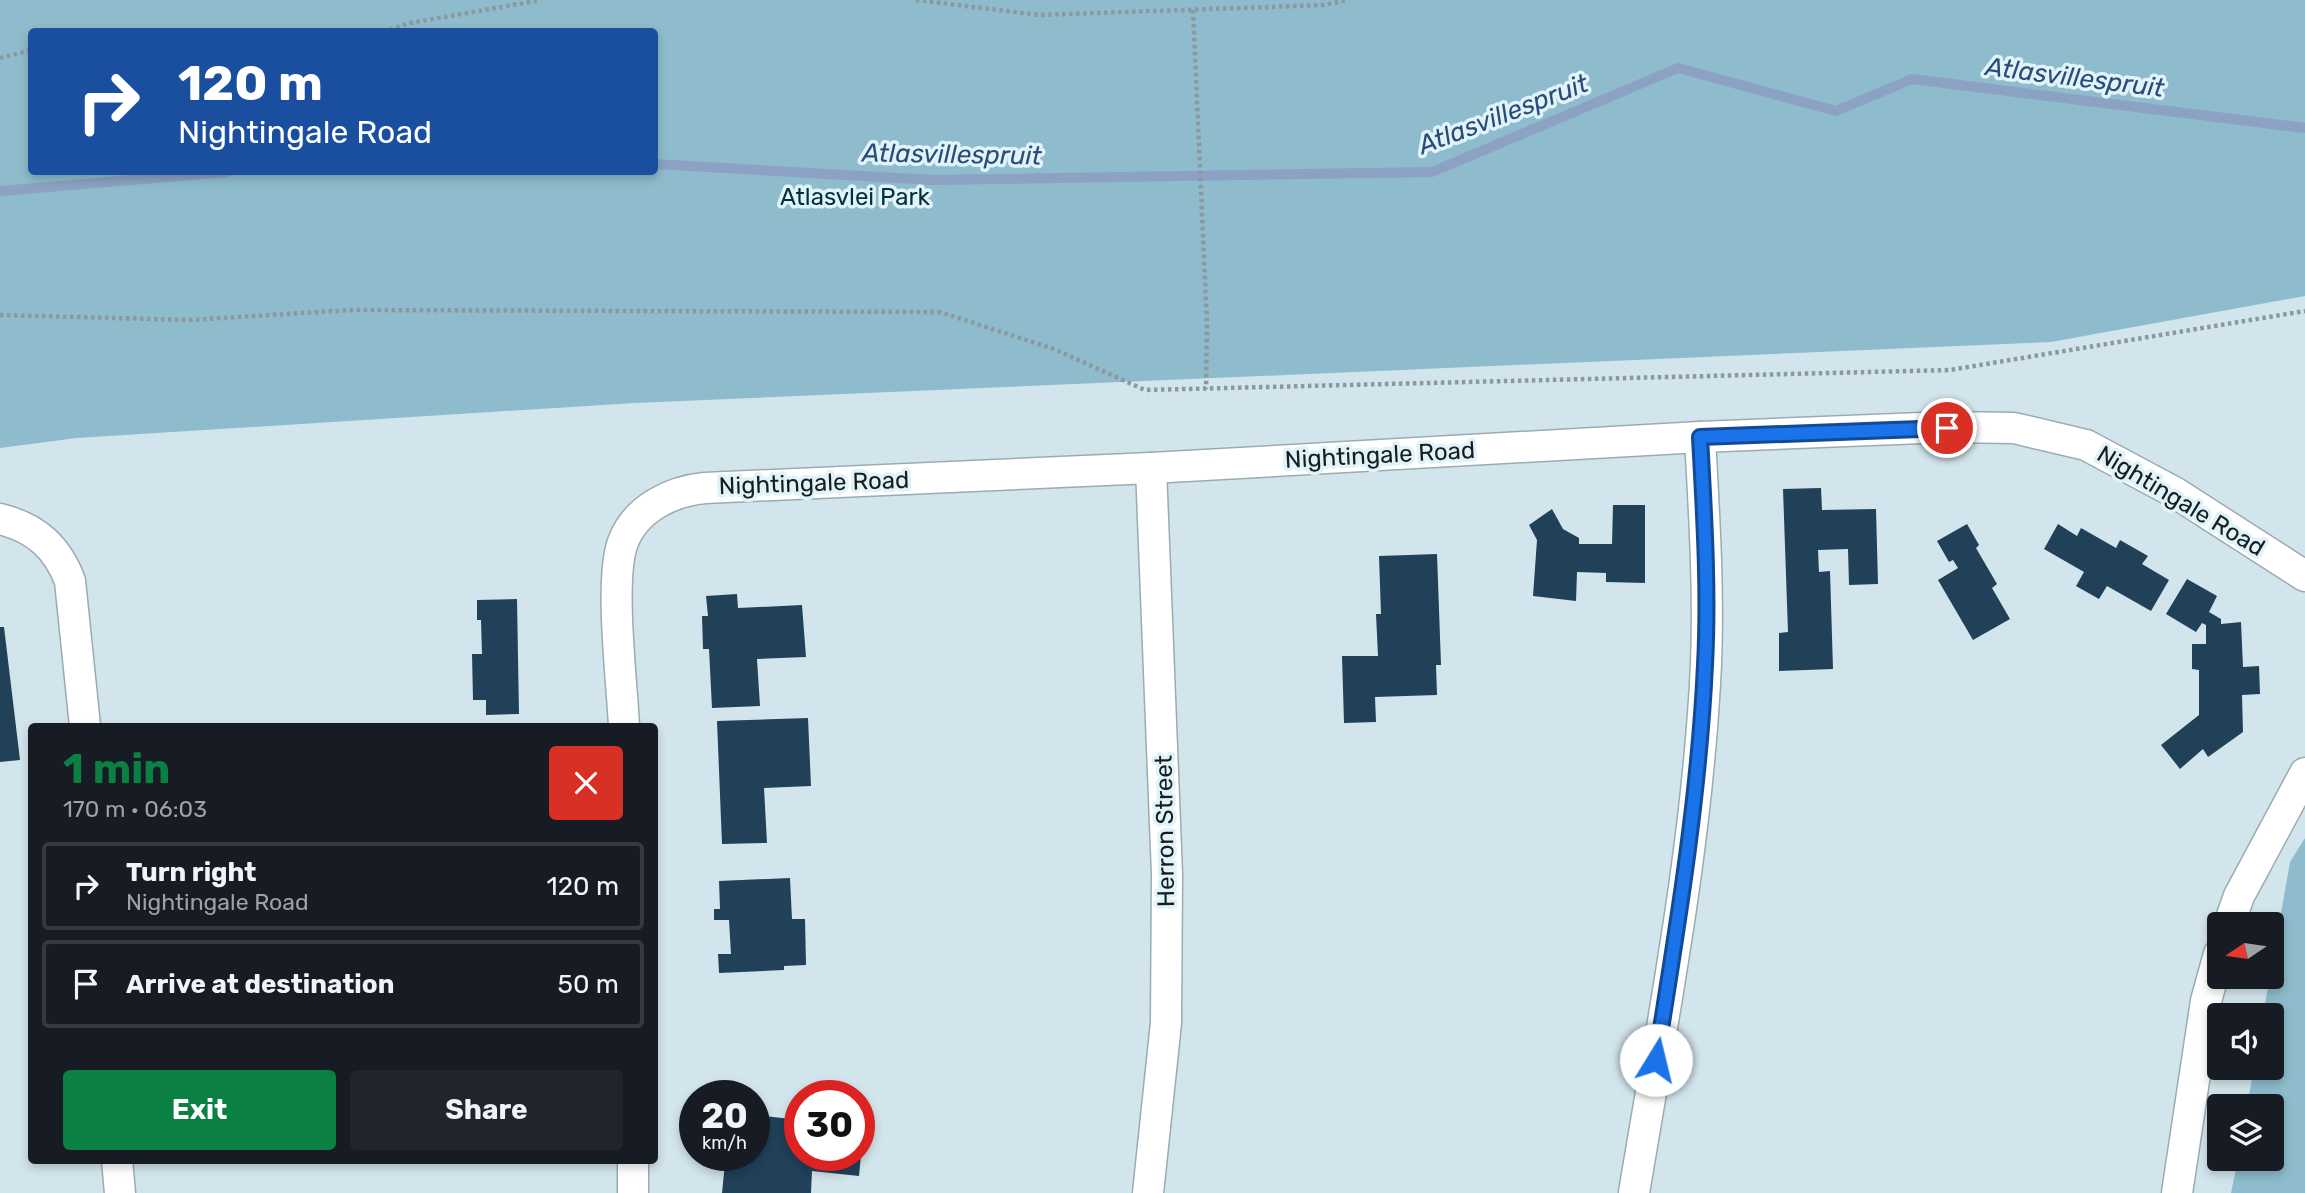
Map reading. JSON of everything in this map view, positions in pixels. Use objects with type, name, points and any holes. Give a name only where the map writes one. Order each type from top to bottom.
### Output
[{"type":"street","name":"Nightingale Road","points":[[624,723],[618,577],[622,542],[648,510],[678,492],[705,488],[1151,468],[1700,437],[2014,428],[2087,445],[2174,492],[2305,576]]},
{"type":"street","points":[[1634,1193],[1678,926],[1706,664],[1700,437]]},
{"type":"street","name":"Herron Street","points":[[1148,1193],[1166,1023],[1166,847],[1151,468]]},
{"type":"street","points":[[0,519],[27,528],[52,547],[71,581],[85,723]]},
{"type":"street","points":[[2233,912],[2239,896],[2305,773]]},
{"type":"street","points":[[2177,1193],[2209,989]]},
{"type":"street","points":[[117,1164],[120,1193]]},
{"type":"street","points":[[633,1164],[634,1193]]},
{"type":"path","points":[[395,28],[541,0]]},
{"type":"path","points":[[916,0],[1039,15],[1324,5],[1347,0]]},
{"type":"path","points":[[1193,9],[1207,325],[1206,389]]},
{"type":"path","points":[[0,58],[28,51]]},
{"type":"path","points":[[0,315],[190,320],[350,310],[940,312],[1054,349],[1145,390],[1950,370],[2305,311]]},
{"type":"green space","name":"Atlasvlei Park","points":[[0,0],[2305,0],[2305,296],[2051,342],[635,403],[77,438],[0,448]]},
{"type":"green space","points":[[2305,838],[2305,1193],[2231,1193],[2236,1171],[2284,1171],[2284,1094],[2249,1094],[2252,1080],[2284,1080],[2284,1003],[2265,1003],[2268,989],[2284,989],[2284,912],[2281,912],[2290,862]]},
{"type":"building","points":[[1821,488],[1822,510],[1876,509],[1878,584],[1849,585],[1848,549],[1818,550],[1819,572],[1830,571],[1833,669],[1779,671],[1779,633],[1788,632],[1783,489]]},
{"type":"building","points":[[1613,505],[1645,505],[1645,583],[1606,582],[1606,573],[1577,572],[1576,601],[1533,596],[1537,540],[1529,525],[1552,509],[1563,529],[1579,538],[1579,544],[1612,544]]},
{"type":"building","points":[[1967,524],[1979,545],[1976,548],[1997,584],[1992,588],[2010,619],[1973,640],[1938,580],[1958,568],[1953,560],[1949,562],[1937,541]]},
{"type":"building","points":[[2058,524],[2077,536],[2081,528],[2116,548],[2120,540],[2148,556],[2142,564],[2169,580],[2151,611],[2107,586],[2099,599],[2076,586],[2084,572],[2044,549]]},
{"type":"building","points":[[1437,554],[1441,665],[1436,665],[1437,695],[1375,697],[1376,722],[1344,723],[1342,656],[1378,656],[1376,614],[1381,614],[1379,556]]},
{"type":"building","points":[[2187,579],[2217,596],[2209,612],[2221,619],[2221,624],[2241,622],[2243,667],[2259,666],[2260,694],[2242,695],[2243,732],[2208,757],[2203,749],[2180,769],[2161,745],[2199,715],[2199,670],[2192,669],[2192,644],[2206,644],[2206,625],[2202,623],[2196,632],[2166,614]]},
{"type":"building","points":[[737,594],[738,608],[802,605],[806,657],[757,659],[760,706],[712,708],[709,649],[703,649],[702,616],[708,616],[706,596]]},
{"type":"building","points":[[517,599],[519,714],[486,715],[486,700],[473,700],[472,654],[482,654],[481,620],[477,620],[477,600]]},
{"type":"building","points":[[0,627],[4,627],[20,760],[0,762]]},
{"type":"building","points":[[808,718],[811,786],[764,788],[767,843],[722,844],[717,721]]},
{"type":"building","points":[[790,878],[792,919],[805,919],[806,965],[784,966],[784,970],[719,973],[718,954],[731,954],[729,920],[714,920],[714,909],[720,909],[719,881]]},
{"type":"building","points":[[770,1117],[784,1118],[784,1171],[812,1171],[811,1193],[722,1193],[724,1171],[770,1171]]},
{"type":"building","points":[[812,1171],[859,1171],[859,1176]]},
{"type":"waterway","name":"Atlasvillespruit","points":[[658,164],[933,180],[1432,172],[1678,68],[1836,111],[1912,79],[2305,128]]},
{"type":"waterway","name":"Atlasvillespruit","points":[[0,191],[191,175]]},
{"type":"route","points":[[1656,1060],[1678,926],[1706,664],[1700,437],[1947,428]]}]
